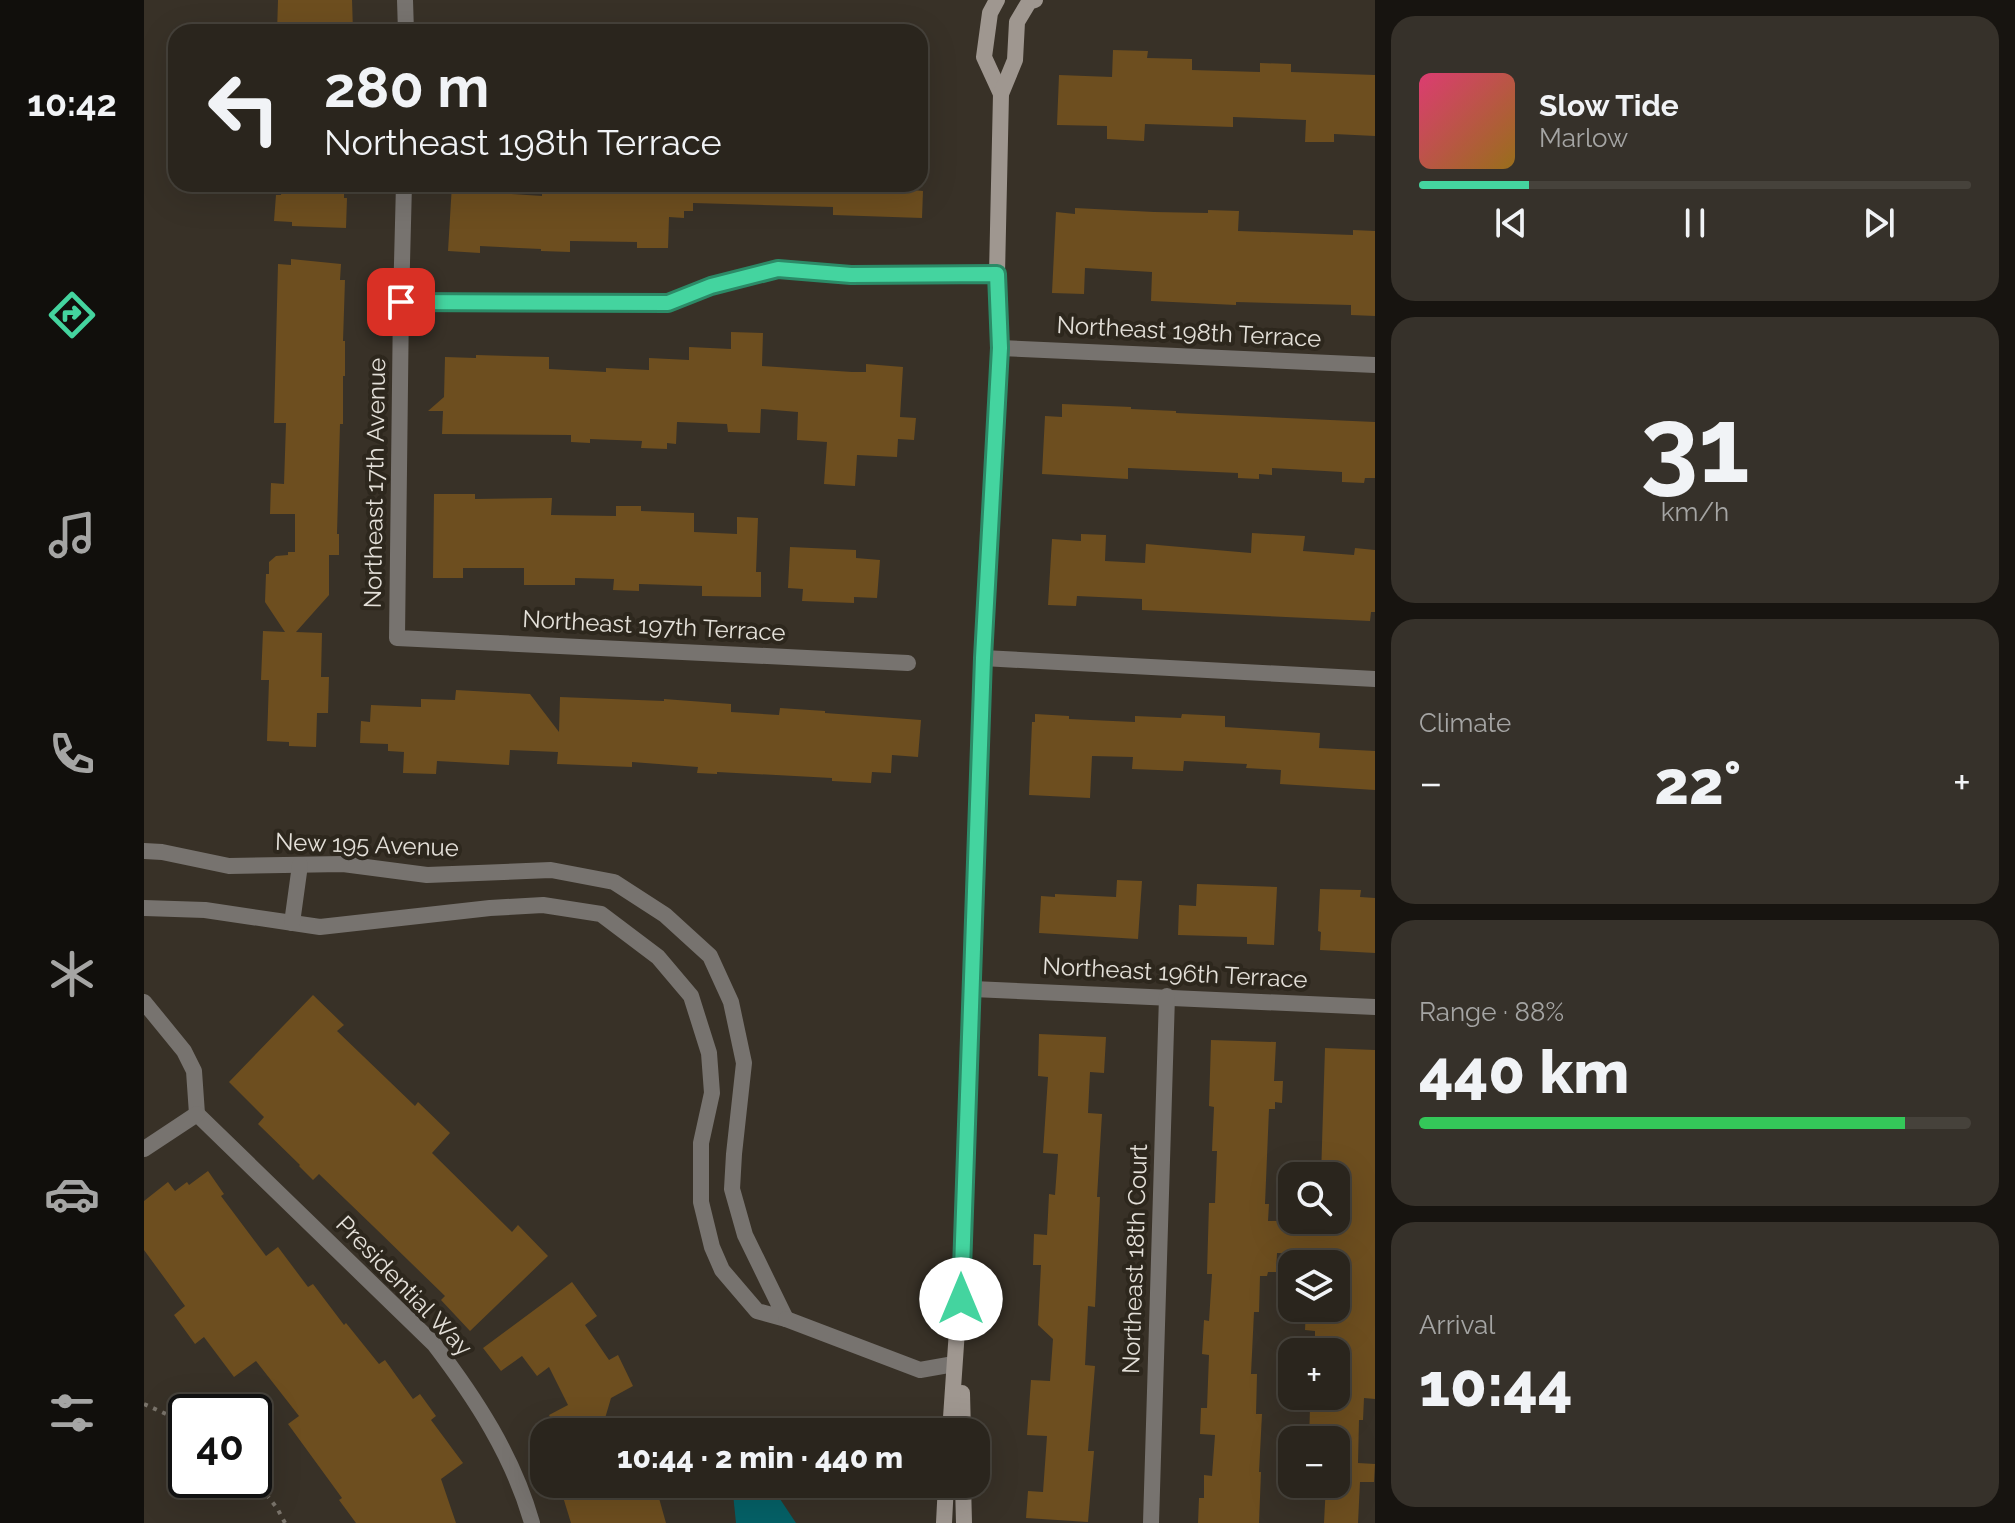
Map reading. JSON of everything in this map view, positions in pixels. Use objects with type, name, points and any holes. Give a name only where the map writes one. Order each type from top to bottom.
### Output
[{"type":"street","points":[[405,0],[406,24]]},
{"type":"street","points":[[997,0],[990,13],[984,57],[1001,94]]},
{"type":"street","points":[[951,1418],[961,1272],[983,658],[1000,348],[997,274],[1001,94],[1015,60],[1017,22],[1029,2],[1035,0]]},
{"type":"street","name":"Northeast 17th Avenue","points":[[397,638],[404,192]]},
{"type":"street","points":[[401,302],[668,303],[711,286],[778,269],[851,275],[997,274]]},
{"type":"street","name":"Northeast 198th Terrace","points":[[1000,348],[1375,365]]},
{"type":"street","name":"Northeast 197th Terrace","points":[[397,638],[908,663]]},
{"type":"street","points":[[983,658],[1375,679]]},
{"type":"street","name":"New 195 Avenue","points":[[144,851],[229,866],[343,864],[427,875],[551,870],[614,882],[665,915],[710,956],[731,1002],[744,1063],[732,1189],[745,1235],[786,1319]]},
{"type":"street","points":[[292,923],[300,865]]},
{"type":"street","points":[[144,908],[205,910],[320,927],[475,909],[543,905],[601,914],[658,957],[691,996],[709,1053],[712,1093],[701,1143],[701,1202],[712,1247],[722,1270],[757,1311],[920,1370],[954,1364]]},
{"type":"street","name":"Northeast 196th Terrace","points":[[973,989],[1375,1007]]},
{"type":"street","name":"Northeast 18th Court","points":[[1151,1523],[1167,996]]},
{"type":"street","points":[[144,1002],[184,1051],[194,1071],[197,1114],[144,1149]]},
{"type":"street","name":"Presidential Way","points":[[197,1114],[434,1344],[464,1384],[503,1447],[524,1494],[532,1523]]},
{"type":"street","points":[[961,1272],[963,1418]]},
{"type":"street","points":[[944,1523],[945,1498]]},
{"type":"street","points":[[963,1498],[964,1523]]},
{"type":"path","points":[[144,1404],[168,1415]]},
{"type":"path","points":[[269,1498],[285,1523]]},
{"type":"water","points":[[733,1498],[779,1498],[796,1523],[736,1523]]},
{"type":"building","points":[[278,0],[352,0],[353,24],[277,24]]},
{"type":"building","points":[[1113,50],[1148,51],[1147,58],[1192,59],[1192,70],[1260,72],[1260,63],[1291,64],[1291,72],[1375,75],[1375,136],[1334,134],[1334,142],[1305,142],[1306,120],[1233,117],[1233,127],[1145,124],[1144,141],[1107,139],[1107,126],[1057,125],[1059,75],[1112,77]]},
{"type":"building","points":[[281,192],[344,192],[344,198],[347,198],[346,228],[292,226],[292,222],[274,221],[276,195],[281,195]]},
{"type":"building","points":[[452,192],[542,196],[542,192],[923,192],[922,218],[833,215],[833,207],[693,203],[693,211],[684,211],[684,218],[669,217],[668,248],[637,248],[637,242],[570,241],[570,252],[480,246],[480,253],[448,251]]},
{"type":"building","points":[[1075,208],[1208,213],[1208,210],[1239,211],[1238,231],[1353,235],[1353,230],[1375,231],[1375,316],[1351,315],[1351,305],[1151,301],[1152,272],[1085,268],[1084,294],[1052,293],[1056,212],[1075,214]]},
{"type":"building","points":[[291,259],[341,264],[340,280],[345,280],[345,376],[343,424],[340,424],[337,534],[339,555],[329,555],[329,595],[296,632],[322,633],[321,677],[329,677],[328,713],[317,713],[316,747],[267,741],[269,680],[261,680],[263,631],[285,632],[265,602],[269,562],[276,556],[295,552],[295,514],[270,514],[271,483],[284,484],[286,423],[274,423],[278,264],[291,265]]},
{"type":"building","points":[[731,332],[763,333],[762,366],[852,372],[866,372],[866,364],[903,367],[900,417],[916,418],[914,440],[898,439],[897,457],[857,455],[855,486],[824,484],[827,442],[797,440],[798,412],[761,409],[760,433],[728,432],[727,424],[677,422],[676,444],[667,443],[667,449],[641,448],[642,441],[590,439],[590,443],[571,442],[571,435],[442,434],[443,411],[428,411],[444,397],[445,357],[549,357],[549,369],[606,372],[606,368],[649,370],[649,358],[689,360],[689,347],[731,349]]},
{"type":"building","points":[[1062,404],[1131,407],[1176,413],[1375,422],[1375,478],[1365,478],[1364,483],[1342,482],[1342,472],[1272,468],[1272,475],[1259,474],[1259,479],[1238,478],[1238,473],[1128,468],[1128,479],[1042,474],[1045,416],[1062,417]]},
{"type":"building","points":[[434,494],[475,494],[475,499],[552,498],[551,515],[616,516],[616,506],[641,506],[641,511],[694,513],[694,532],[737,534],[737,517],[758,518],[756,572],[761,572],[761,597],[702,596],[702,586],[639,584],[639,591],[613,590],[614,579],[575,578],[575,585],[524,585],[524,568],[463,568],[463,578],[433,578]]},
{"type":"building","points":[[1252,533],[1305,536],[1303,551],[1354,555],[1355,548],[1375,550],[1375,612],[1371,612],[1370,621],[1142,610],[1142,599],[1077,596],[1076,606],[1048,605],[1052,539],[1081,541],[1081,534],[1106,535],[1105,561],[1145,563],[1146,544],[1251,553]]},
{"type":"building","points":[[790,547],[856,550],[856,558],[880,560],[877,598],[854,597],[854,603],[802,601],[803,589],[788,588]]},
{"type":"building","points":[[456,690],[530,694],[559,732],[560,697],[664,699],[731,704],[731,712],[779,715],[780,708],[921,720],[918,757],[892,755],[891,773],[872,772],[871,783],[832,781],[832,778],[697,773],[698,767],[632,762],[632,767],[557,764],[558,752],[510,750],[509,765],[437,761],[436,774],[403,773],[404,752],[388,751],[388,744],[360,743],[361,721],[370,722],[371,705],[421,707],[421,699],[455,700]]},
{"type":"building","points":[[1035,714],[1135,722],[1135,716],[1225,716],[1225,727],[1320,733],[1319,748],[1375,751],[1375,790],[1280,784],[1281,770],[1246,768],[1247,764],[1184,761],[1183,771],[1132,769],[1133,757],[1092,756],[1090,798],[1029,795],[1032,722],[1035,722]]},
{"type":"building","points":[[1117,880],[1142,881],[1138,939],[1039,933],[1041,896],[1116,897]]},
{"type":"building","points":[[1197,884],[1277,887],[1274,945],[1247,944],[1247,937],[1178,935],[1179,905],[1196,906]]},
{"type":"building","points":[[1320,889],[1361,890],[1360,897],[1375,898],[1375,953],[1320,950]]},
{"type":"building","points":[[313,995],[344,1025],[337,1031],[415,1106],[418,1102],[450,1133],[432,1153],[512,1232],[518,1225],[548,1256],[470,1331],[441,1300],[445,1296],[319,1174],[313,1180],[258,1124],[264,1117],[229,1082]]},
{"type":"building","points":[[1039,1034],[1106,1037],[1104,1073],[1090,1072],[1088,1113],[1102,1114],[1095,1307],[1088,1306],[1085,1365],[1095,1366],[1088,1451],[1094,1451],[1088,1522],[1026,1518],[1028,1491],[1043,1492],[1047,1436],[1027,1435],[1031,1380],[1050,1381],[1053,1339],[1038,1325],[1041,1265],[1033,1265],[1034,1234],[1047,1235],[1049,1194],[1055,1195],[1058,1154],[1043,1153],[1048,1077],[1038,1076]]},
{"type":"building","points":[[1211,1040],[1276,1042],[1274,1081],[1283,1081],[1282,1103],[1275,1102],[1275,1109],[1269,1109],[1265,1204],[1269,1204],[1268,1221],[1278,1221],[1278,1234],[1350,1234],[1350,1162],[1321,1162],[1325,1048],[1375,1050],[1375,1399],[1364,1398],[1363,1420],[1359,1420],[1358,1463],[1375,1464],[1374,1482],[1360,1482],[1358,1523],[1324,1523],[1325,1498],[1350,1498],[1350,1426],[1309,1426],[1310,1410],[1350,1410],[1350,1338],[1315,1338],[1315,1331],[1305,1330],[1305,1322],[1350,1322],[1350,1250],[1278,1250],[1276,1272],[1260,1276],[1259,1312],[1254,1312],[1251,1374],[1257,1374],[1256,1414],[1262,1414],[1259,1523],[1198,1523],[1199,1498],[1204,1498],[1204,1475],[1212,1476],[1215,1435],[1200,1434],[1201,1408],[1207,1408],[1209,1355],[1202,1354],[1204,1320],[1209,1321],[1212,1274],[1207,1274],[1209,1203],[1215,1203],[1217,1151],[1212,1151],[1214,1107],[1209,1106]]},
{"type":"building","points":[[208,1171],[224,1194],[221,1196],[266,1256],[278,1247],[308,1287],[313,1284],[379,1364],[385,1360],[413,1399],[420,1394],[436,1416],[431,1420],[463,1463],[441,1479],[456,1523],[356,1523],[339,1500],[342,1498],[288,1424],[299,1416],[256,1361],[234,1377],[204,1337],[195,1344],[174,1315],[185,1306],[144,1250],[144,1201],[168,1182],[175,1191]]},
{"type":"building","points":[[572,1282],[597,1316],[585,1325],[609,1360],[618,1355],[633,1386],[611,1398],[605,1418],[551,1418],[549,1415],[568,1405],[549,1367],[537,1376],[522,1356],[501,1371],[483,1348]]},
{"type":"building","points":[[563,1498],[659,1498],[666,1523],[571,1523]]},
{"type":"route","points":[[401,302],[668,303],[711,286],[778,269],[851,275],[997,274],[1000,348],[983,658],[961,1299]]}]
